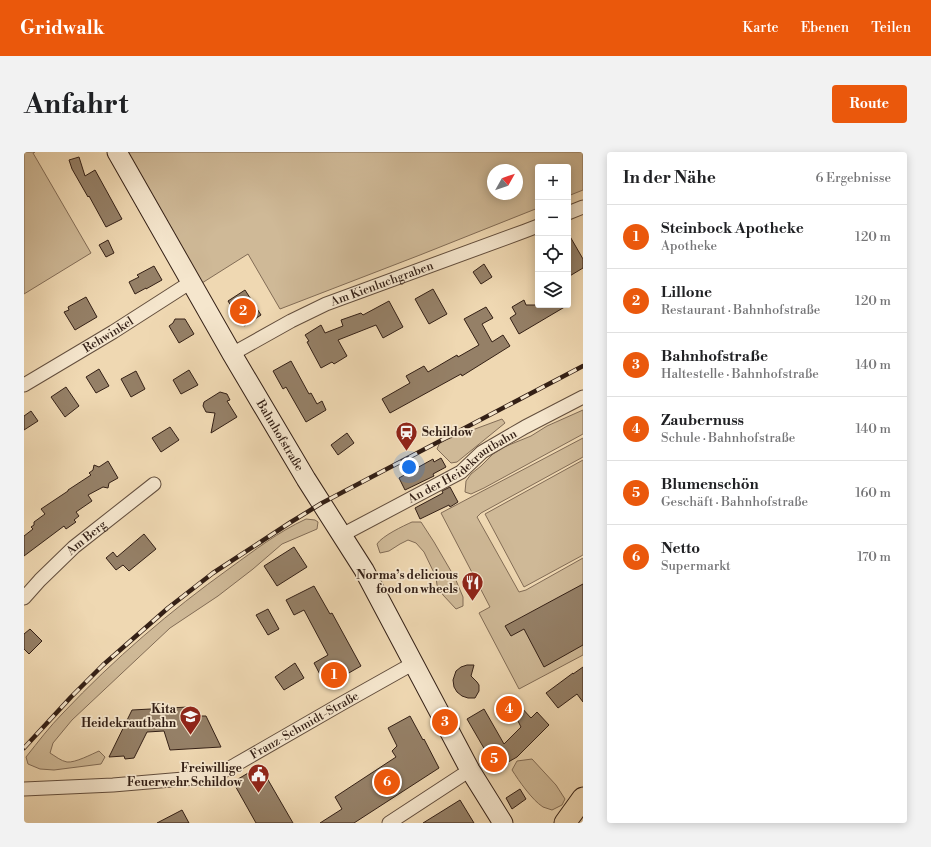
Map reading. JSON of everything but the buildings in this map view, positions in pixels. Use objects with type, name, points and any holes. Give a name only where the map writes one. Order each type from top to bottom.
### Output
[{"type":"main road","points":[[565,823],[583,798]]},
{"type":"street","name":"Bahnhofstraße","points":[[117,152],[232,354],[306,479],[364,570],[470,770],[503,823]]},
{"type":"street","points":[[571,212],[583,207]]},
{"type":"street","name":"Am Kienluchgraben","points":[[232,354],[291,321],[326,304],[535,227]]},
{"type":"street","name":"Rehwinkel","points":[[24,385],[113,332],[192,282]]},
{"type":"street","name":"An der Heidekrautbahn","points":[[342,535],[461,472],[482,452],[525,427],[583,397]]},
{"type":"street","name":"Am Berg","points":[[24,598],[74,547],[154,484]]},
{"type":"street","name":"Franz-Schmidt-Straße","points":[[24,789],[113,785],[207,777],[220,773],[414,663]]},
{"type":"street","points":[[389,823],[470,770]]},
{"type":"shaded area","points":[[24,152],[35,152],[33,153],[91,253],[24,294]]},
{"type":"shaded area","points":[[118,152],[583,152],[583,190],[571,195],[571,164],[535,164],[535,209],[280,309],[248,254],[202,283]]},
{"type":"shaded area","points":[[583,410],[583,434],[484,488],[471,494],[465,492],[466,481],[471,474],[493,454],[504,447],[531,436],[547,426]]},
{"type":"shaded area","points":[[502,419],[505,423],[457,462],[451,463],[437,449],[440,442]]},
{"type":"shaded area","points":[[583,438],[583,457],[481,513],[477,517],[519,592],[526,590],[583,558],[583,655],[519,689],[479,613],[490,607],[441,513]]},
{"type":"shaded area","points":[[583,460],[583,555],[524,587],[485,514]]},
{"type":"shaded area","points":[[306,519],[315,520],[318,522],[317,529],[282,544],[218,596],[170,628],[72,720],[53,743],[50,753],[63,761],[74,761],[99,751],[105,757],[101,764],[54,770],[40,769],[28,764],[26,757],[53,723],[82,693],[143,636],[208,584],[248,555],[276,535]]},
{"type":"shaded area","points":[[412,522],[421,522],[434,542],[455,578],[463,597],[463,606],[456,609],[443,595],[437,585],[436,577],[424,552],[416,543],[408,540],[389,551],[380,553],[377,544],[383,538]]},
{"type":"shaded area","points":[[532,759],[556,785],[565,799],[562,805],[552,810],[543,807],[530,795],[512,770],[517,761]]},
{"type":"railway","points":[[24,748],[103,665],[168,608],[213,573],[322,503],[583,366]]},
{"type":"place","name":"Lillone","points":[[243,311]]},
{"type":"place","name":"Schildow","points":[[406,452]]},
{"type":"place","name":"Norma’s delicious food on wheels","points":[[473,602]]},
{"type":"place","name":"Steinbock Apotheke","points":[[334,675]]},
{"type":"place","name":"Zaubernuss","points":[[509,709]]},
{"type":"place","name":"Bahnhofstraße","points":[[445,722]]},
{"type":"place","name":"Kita Heidekrautbahn","points":[[191,736]]},
{"type":"place","name":"Blumenschön","points":[[494,759]]},
{"type":"place","name":"Netto","points":[[387,782]]},
{"type":"place","name":"Freiwillige Feuerwehr Schildow","points":[[258,794]]}]
